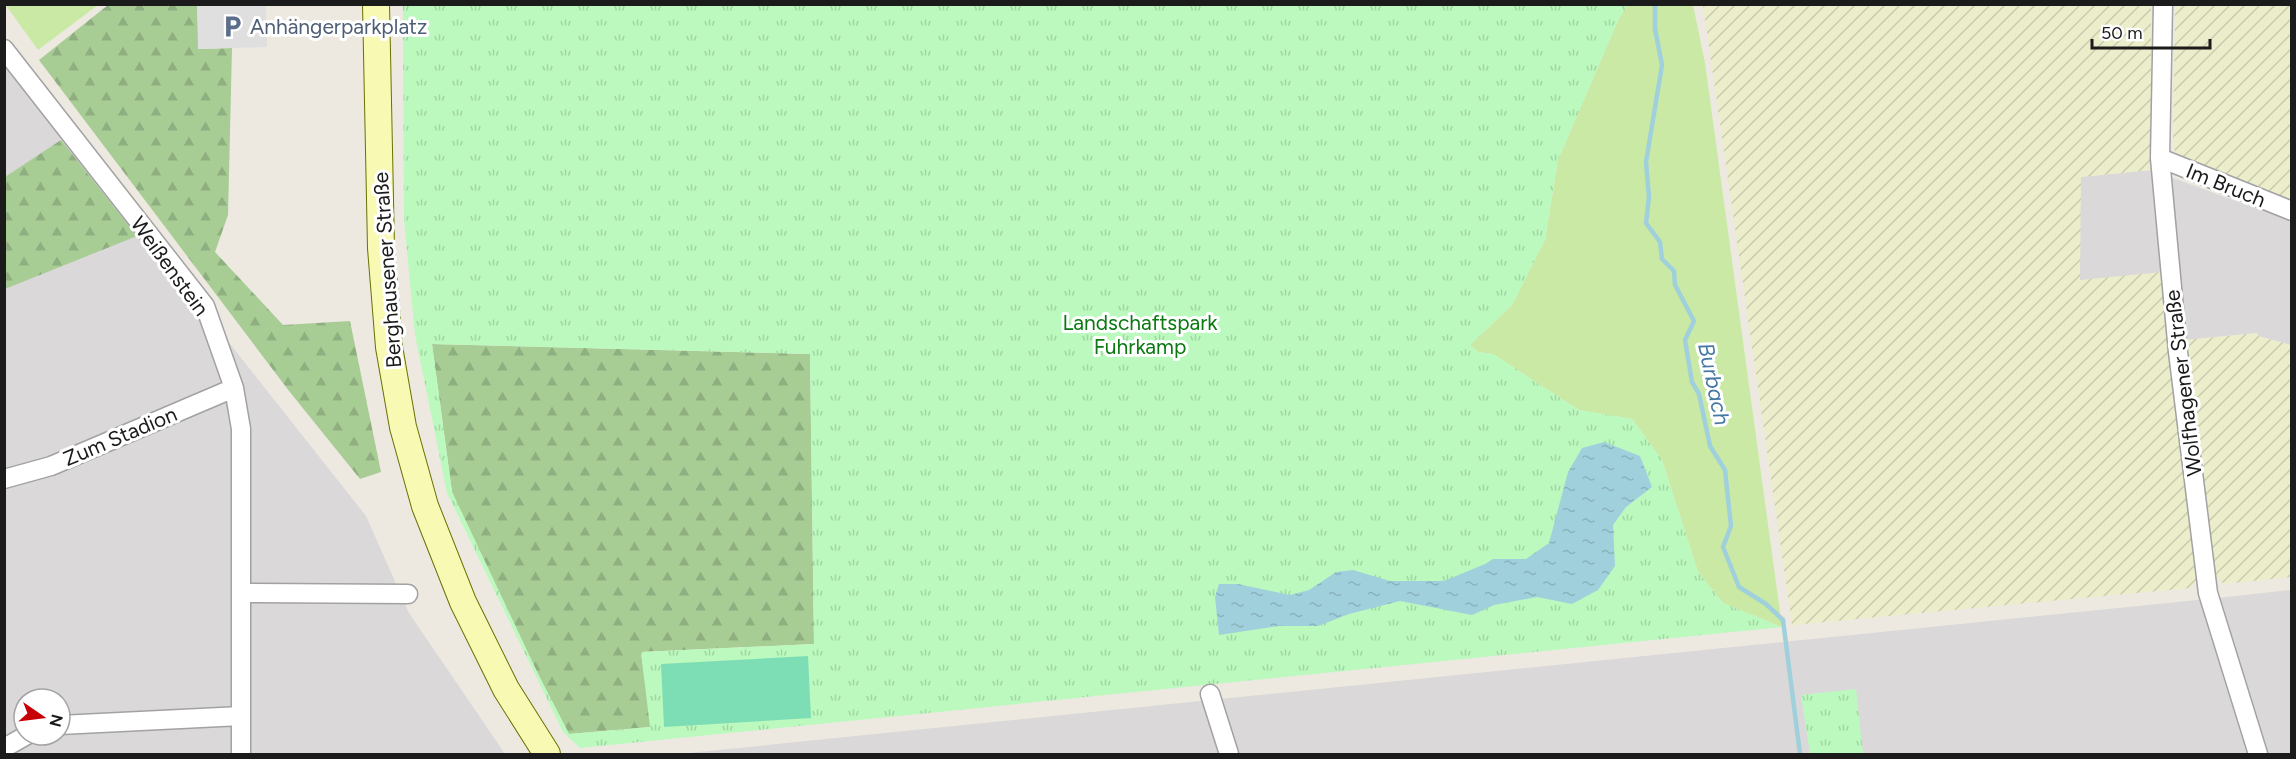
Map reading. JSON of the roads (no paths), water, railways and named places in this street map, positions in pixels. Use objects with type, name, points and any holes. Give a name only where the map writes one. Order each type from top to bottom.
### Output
[{"type":"main road","name":"Berghausener Straße","points":[[376,4],[381,248],[389,347],[403,427],[429,516],[463,602],[506,689],[547,754]]},
{"type":"street","name":"Wolfhagener Straße","points":[[2163,4],[2160,158],[2178,352],[2208,593],[2258,754]]},
{"type":"street","name":"Weißenstein","points":[[4,49],[205,306],[234,388],[241,429],[242,754]]},
{"type":"street","name":"Im Bruch","points":[[2160,158],[2292,211]]},
{"type":"street","name":"Zum Stadion","points":[[4,479],[51,466],[234,388]]},
{"type":"street","points":[[242,593],[408,594]]},
{"type":"street","points":[[1210,694],[1229,754]]},
{"type":"street","points":[[72,724],[241,716]]},
{"type":"water","points":[[1604,442],[1640,456],[1652,487],[1626,507],[1613,525],[1615,566],[1598,590],[1572,604],[1537,597],[1494,605],[1472,615],[1400,601],[1349,614],[1318,626],[1279,626],[1219,635],[1215,597],[1219,584],[1238,584],[1290,595],[1309,590],[1336,572],[1353,570],[1390,581],[1444,581],[1493,559],[1526,559],[1549,543],[1568,472],[1582,448]]},
{"type":"waterway","name":"Burbach","points":[[1655,4],[1655,29],[1662,65],[1646,162],[1649,197],[1646,223],[1660,242],[1662,259],[1674,271],[1675,285],[1694,321],[1685,340],[1692,382],[1699,394],[1710,446],[1725,470],[1731,526],[1723,547],[1739,587],[1766,604],[1783,620],[1800,754]]},
{"type":"place","name":"Anhängerparkplatz","points":[[232,26]]},
{"type":"park label","name":"Landschaftspark Fuhrkamp","points":[[1140,334]]}]
